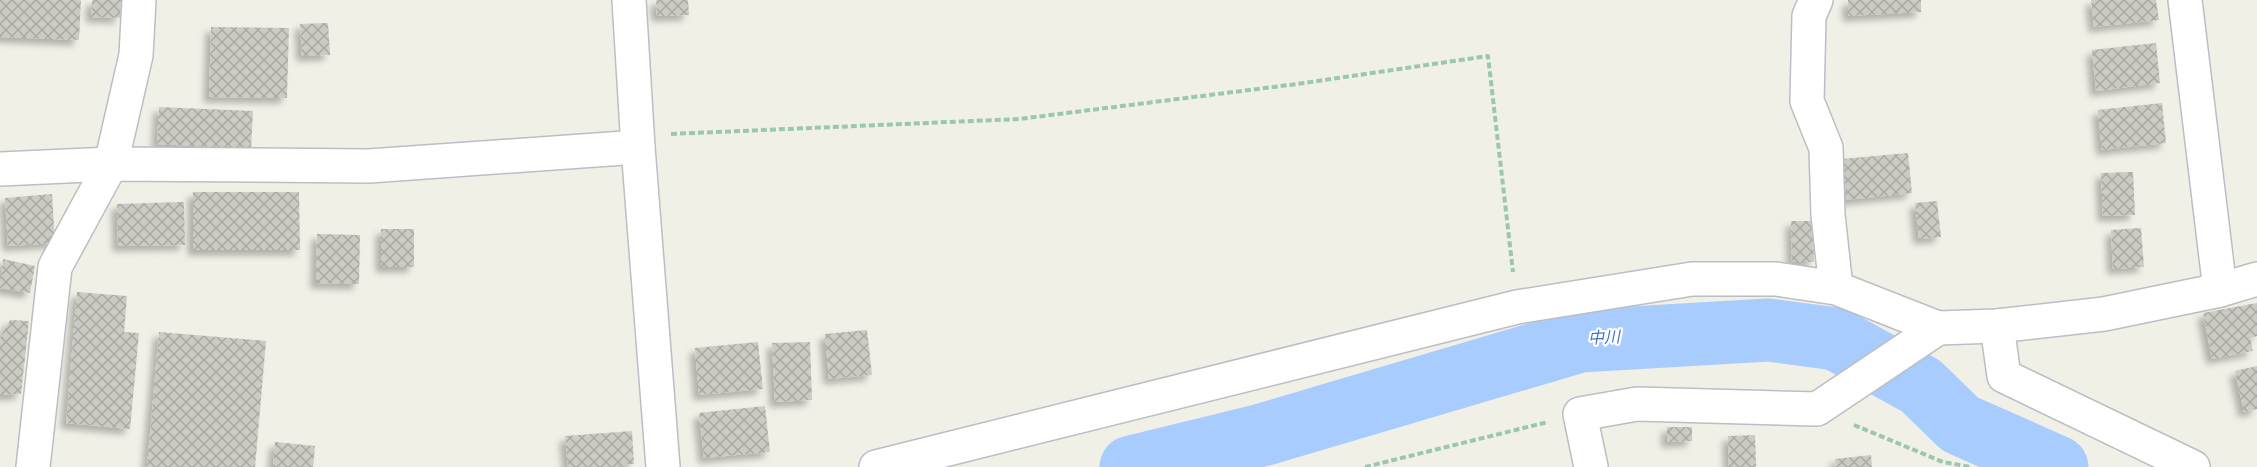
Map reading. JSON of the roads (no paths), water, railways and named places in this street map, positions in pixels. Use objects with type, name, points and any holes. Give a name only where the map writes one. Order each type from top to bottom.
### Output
[{"type":"street","points":[[33,467],[55,267],[111,164],[136,55],[139,0]]},
{"type":"street","points":[[629,0],[637,141],[663,467]]},
{"type":"street","points":[[1816,0],[1809,16],[1807,100],[1826,148],[1828,215],[1836,288]]},
{"type":"street","points":[[2185,0],[2220,290]]},
{"type":"street","points":[[0,169],[111,164],[369,166],[637,141]]},
{"type":"street","points":[[876,467],[1517,307],[1692,279],[1776,279],[1836,288],[1938,328],[1997,326],[2104,314],[2220,290],[2257,279]]},
{"type":"street","points":[[1997,326],[2004,376],[2193,467]]},
{"type":"street","points":[[1592,467],[1580,414],[1637,404],[1817,409],[1938,328]]},
{"type":"waterway","name":"中川","points":[[1131,467],[1262,435],[1580,341],[1768,330],[1836,339],[1921,386],[1960,424],[2057,467]]}]
